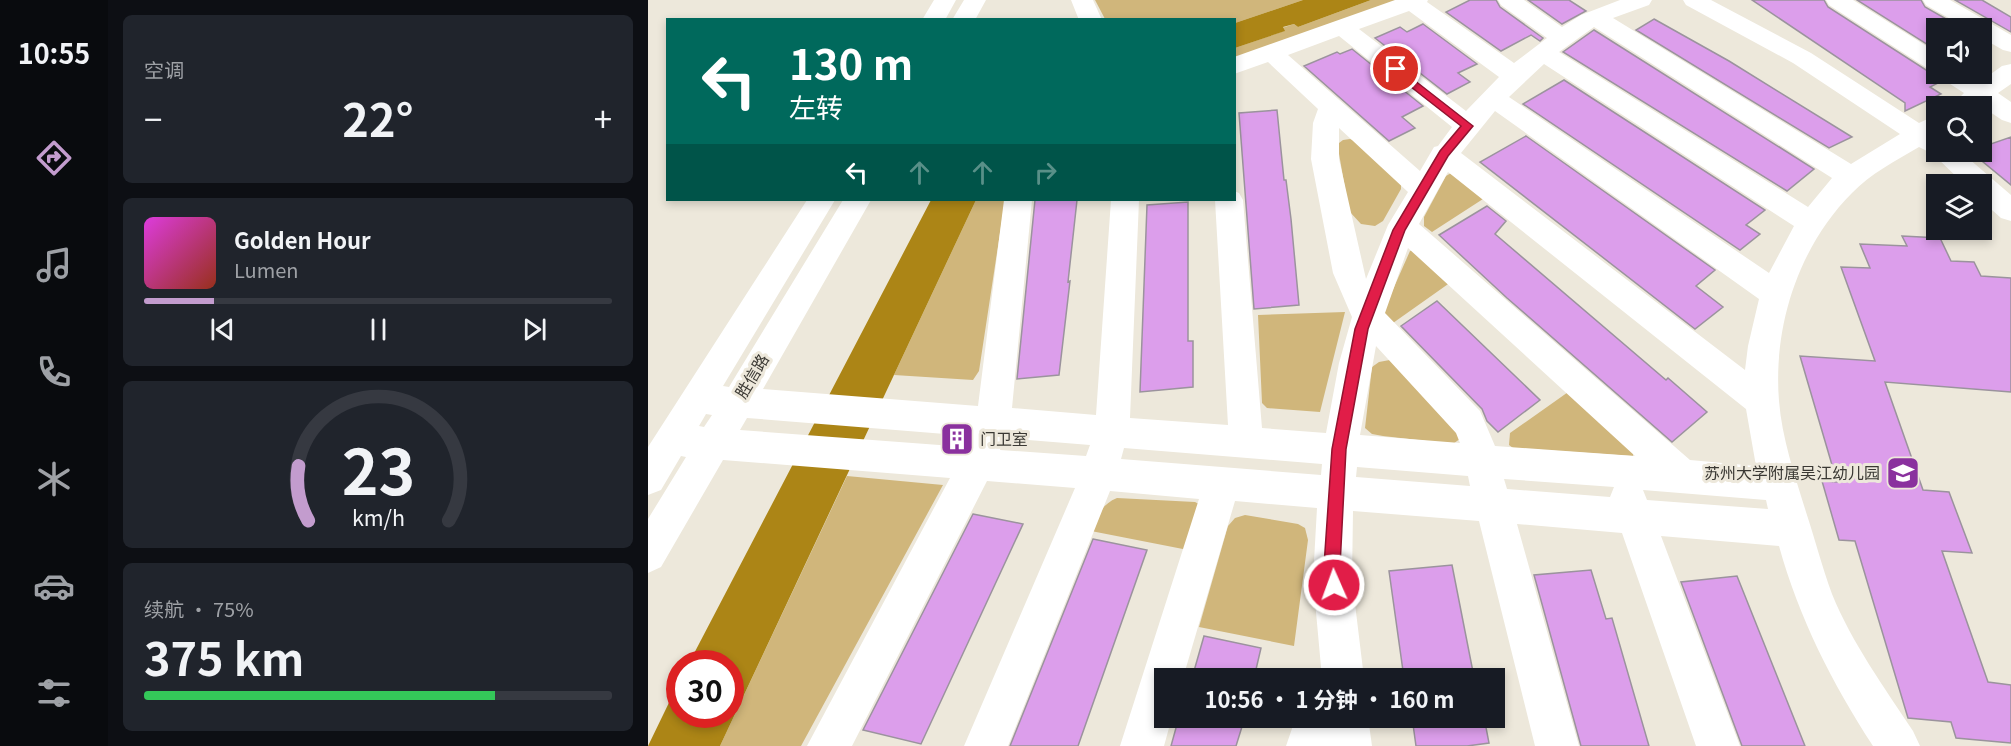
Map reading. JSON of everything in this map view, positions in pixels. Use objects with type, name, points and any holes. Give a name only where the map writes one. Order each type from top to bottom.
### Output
[{"type":"street","points":[[934,18],[945,0]]},
{"type":"street","points":[[964,18],[975,0]]},
{"type":"street","points":[[1082,0],[1090,18]]},
{"type":"street","points":[[1509,0],[1553,46],[1811,223]]},
{"type":"street","points":[[1694,0],[1802,58],[1926,134]]},
{"type":"street","points":[[1837,0],[1926,57]]},
{"type":"street","points":[[1934,0],[2011,45]]},
{"type":"street","points":[[1236,65],[1415,1],[1515,76]]},
{"type":"street","points":[[1337,666],[1332,566],[1339,449],[1362,329],[1402,225],[1422,189],[1444,154],[1501,87],[1575,28],[1620,6],[1853,178]]},
{"type":"street","points":[[1342,27],[1468,126]]},
{"type":"street","points":[[1272,53],[1422,189]]},
{"type":"street","points":[[1976,96],[2011,72]]},
{"type":"street","points":[[1969,84],[2011,114]]},
{"type":"street","points":[[1492,97],[1776,294]]},
{"type":"street","points":[[1331,107],[1326,123],[1325,159],[1348,273],[1367,315],[1468,422],[1481,460],[1557,746]]},
{"type":"street","points":[[1898,746],[1856,681],[1822,615],[1779,484],[1762,402],[1763,350],[1776,294],[1799,241],[1833,194],[1869,164],[1926,142]]},
{"type":"street","points":[[1444,154],[1762,402]]},
{"type":"street","points":[[1959,162],[2011,211]]},
{"type":"street","name":"胜信路","points":[[648,478],[820,201]]},
{"type":"street","name":"胜信路","points":[[648,554],[856,201]]},
{"type":"street","points":[[830,746],[977,464],[993,422],[1018,201]]},
{"type":"street","points":[[986,746],[1099,473],[1112,431],[1125,201]]},
{"type":"street","points":[[1229,201],[1246,442]]},
{"type":"street","points":[[1402,225],[1682,476]]},
{"type":"street","points":[[698,399],[1779,484]]},
{"type":"street","points":[[672,440],[1793,529]]},
{"type":"street","points":[[1618,471],[1718,746]]},
{"type":"street","points":[[1142,746],[1222,483]]},
{"type":"street","points":[[1308,746],[1314,728]]},
{"type":"street","points":[[1348,728],[1350,746]]},
{"type":"shaded area","points":[[1095,0],[1303,0],[1236,23],[1236,18],[1104,18]]},
{"type":"shaded area","points":[[1303,0],[1371,0],[1298,27],[1294,24],[1283,27],[1285,31],[1236,48],[1236,23]]},
{"type":"shaded area","points":[[1371,0],[1400,0],[1236,61],[1236,48],[1284,31],[1282,28],[1294,24],[1298,27]]},
{"type":"shaded area","points":[[1343,140],[1356,141],[1401,183],[1401,189],[1383,221],[1375,226],[1361,224],[1349,211],[1338,148],[1339,143]]},
{"type":"shaded area","points":[[1451,173],[1483,199],[1432,232],[1424,226],[1424,217],[1446,176]]},
{"type":"shaded area","points":[[930,201],[976,201],[744,695],[744,650],[696,650]]},
{"type":"shaded area","points":[[976,201],[1005,201],[979,371],[973,380],[894,375]]},
{"type":"shaded area","points":[[1415,249],[1451,282],[1393,323],[1383,312],[1410,251]]},
{"type":"shaded area","points":[[1345,312],[1320,412],[1267,408],[1262,403],[1258,315]]},
{"type":"shaded area","points":[[1395,359],[1461,438],[1453,444],[1372,434],[1365,428],[1372,367],[1379,362]]},
{"type":"shaded area","points":[[1571,390],[1634,450],[1633,456],[1513,448],[1509,445],[1510,433]]},
{"type":"shaded area","points":[[847,476],[943,485],[801,746],[720,746],[728,728],[744,728],[744,695]]},
{"type":"shaded area","points":[[1117,498],[1195,502],[1201,505],[1188,550],[1091,531],[1104,507]]},
{"type":"shaded area","points":[[1245,515],[1298,524],[1305,528],[1308,540],[1294,646],[1199,627],[1228,526],[1235,518]]},
{"type":"shaded area","points":[[666,709],[666,728],[728,728],[720,746],[648,746]]},
{"type":"building","points":[[1470,0],[1496,0],[1500,7],[1543,38],[1540,41],[1531,35],[1501,51],[1446,12]]},
{"type":"building","points":[[1528,0],[1569,0],[1586,11],[1562,24]]},
{"type":"building","points":[[1752,0],[1824,0],[1828,7],[1926,70],[1926,84],[1936,84],[1930,87],[1941,94],[1926,96],[1926,101],[1905,111],[1905,103]]},
{"type":"building","points":[[1857,0],[1921,0],[1925,7],[1944,18],[1926,18],[1926,44]]},
{"type":"building","points":[[1955,0],[1982,0],[2011,17],[2011,32],[1992,21],[1992,18],[1986,18]]},
{"type":"building","points":[[1654,19],[1729,61],[1852,137],[1829,148],[1636,30]]},
{"type":"building","points":[[1423,24],[1477,64],[1458,73],[1470,82],[1447,94],[1375,38],[1400,27],[1407,32]]},
{"type":"building","points":[[1594,30],[1814,169],[1787,191],[1563,52]]},
{"type":"building","points":[[1352,49],[1423,106],[1402,117],[1415,128],[1389,141],[1304,66],[1337,52],[1340,54]]},
{"type":"building","points":[[1564,80],[1765,210],[1746,225],[1760,234],[1740,250],[1523,104]]},
{"type":"building","points":[[1277,110],[1299,305],[1254,309],[1239,113]]},
{"type":"building","points":[[1526,136],[1715,270],[1696,286],[1723,307],[1695,329],[1480,162]]},
{"type":"building","points":[[2011,137],[2011,185],[1983,162],[1992,162],[1992,144]]},
{"type":"building","points":[[1035,201],[1077,201],[1059,375],[1017,379]]},
{"type":"building","points":[[1188,202],[1188,341],[1193,341],[1193,387],[1140,392],[1147,205]]},
{"type":"building","points":[[1487,206],[1506,221],[1495,234],[1666,380],[1668,378],[1707,412],[1672,442],[1507,298],[1439,235]]},
{"type":"building","points":[[1902,236],[1941,240],[1951,261],[1974,262],[1981,276],[2011,278],[2011,392],[1885,382],[1923,490],[1949,492],[1972,553],[1942,551],[1988,682],[2011,685],[2011,743],[1956,738],[1951,722],[1908,718],[1855,541],[1839,540],[1822,481],[1837,482],[1800,356],[1875,361],[1841,267],[1870,268],[1860,244],[1907,246]]},
{"type":"building","points":[[1437,301],[1540,400],[1498,432],[1487,421],[1482,409],[1401,326]]},
{"type":"building","points":[[973,514],[1023,524],[921,744],[863,730]]},
{"type":"building","points":[[1093,539],[1147,550],[1078,746],[1010,746]]},
{"type":"building","points":[[1452,565],[1472,668],[1403,668],[1389,571]]},
{"type":"building","points":[[1591,570],[1606,619],[1612,618],[1649,746],[1581,746],[1534,575]]},
{"type":"building","points":[[1737,576],[1805,746],[1742,746],[1681,582]]},
{"type":"building","points":[[1204,636],[1261,648],[1256,668],[1195,668]]},
{"type":"building","points":[[1176,728],[1242,728],[1236,746],[1171,746]]},
{"type":"building","points":[[1414,728],[1486,728],[1489,743],[1467,746],[1416,746]]},
{"type":"place","name":"门卫室","points":[[957,439]]},
{"type":"place","name":"苏州大学附属吴江幼儿园","points":[[1903,473]]},
{"type":"route","points":[[1334,585],[1332,566],[1339,449],[1362,329],[1399,230],[1444,154],[1468,126],[1396,69]]}]
